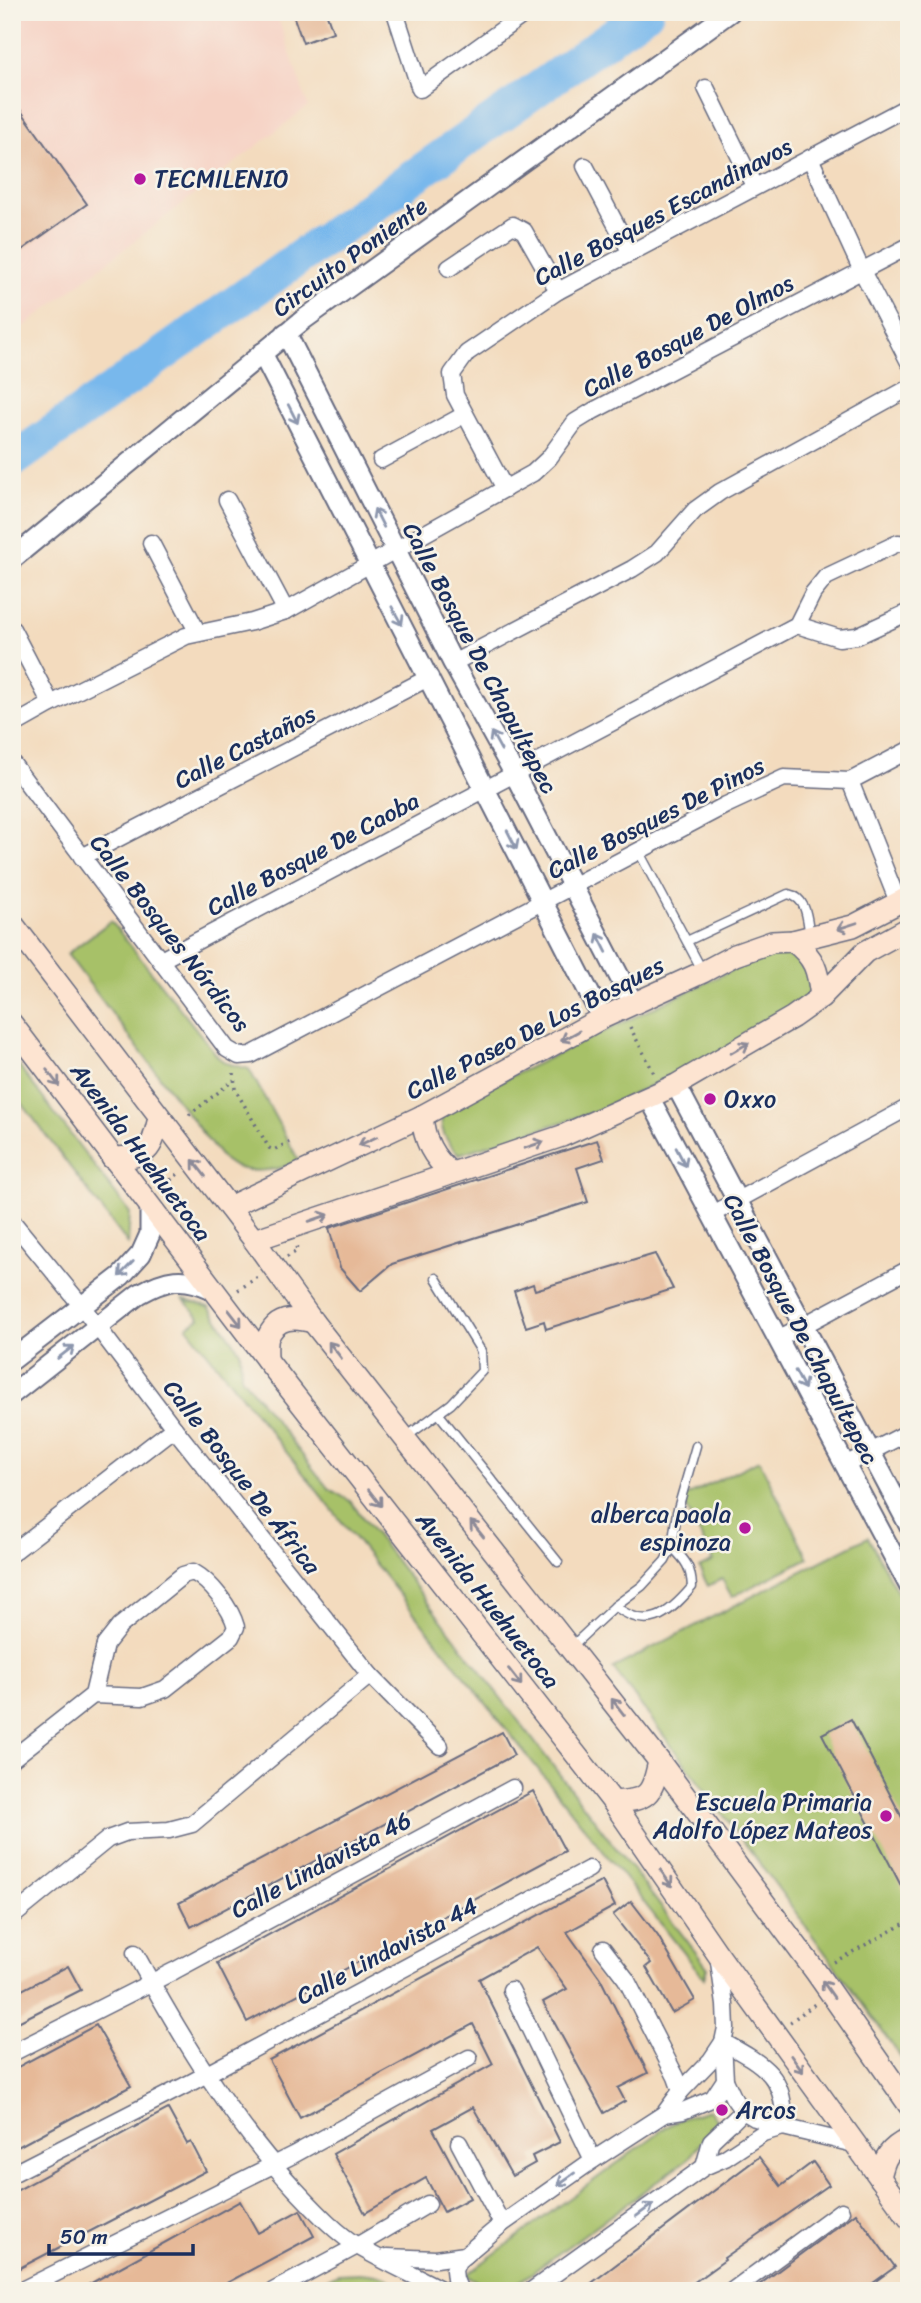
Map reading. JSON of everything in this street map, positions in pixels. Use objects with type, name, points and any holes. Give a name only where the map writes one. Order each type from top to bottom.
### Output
[{"type":"main road","name":"Calle Paseo De Los Bosques","points":[[229,1206],[422,1116],[619,1010],[735,955],[772,942],[801,939],[853,926],[904,900]]},
{"type":"main road","name":"Avenida Huehuetoca","points":[[12,923],[229,1206],[313,1322],[659,1761],[816,1972],[909,2105]]},
{"type":"main road","points":[[254,1240],[562,1136],[663,1091],[793,1017],[821,997],[865,952],[909,929]]},
{"type":"main road","points":[[801,939],[818,973],[821,997]]},
{"type":"main road","name":"Avenida Huehuetoca","points":[[12,1024],[267,1360],[613,1802],[909,2218]]},
{"type":"main road","points":[[422,1116],[423,1133],[429,1148],[451,1173]]},
{"type":"main road","points":[[112,1158],[135,1157],[146,1153],[153,1143],[159,1118]]},
{"type":"main road","points":[[267,1360],[268,1337],[279,1322],[297,1317],[313,1322]]},
{"type":"main road","points":[[613,1802],[635,1801],[646,1795],[654,1784],[659,1761]]},
{"type":"main road","points":[[880,2178],[883,2160],[892,2148],[909,2139]]},
{"type":"street","points":[[395,12],[420,89],[527,12]]},
{"type":"street","name":"Circuito Poniente","points":[[12,559],[286,333],[730,12]]},
{"type":"street","points":[[706,88],[754,186]]},
{"type":"street","name":"Calle Bosques Escandinavos","points":[[464,415],[455,396],[452,374],[467,352],[558,291],[909,106]]},
{"type":"street","points":[[810,158],[862,271],[909,362]]},
{"type":"street","points":[[585,166],[631,253]]},
{"type":"street","points":[[449,268],[508,227],[520,226],[558,291]]},
{"type":"street","name":"Calle Bosque De Olmos","points":[[369,565],[533,473],[550,458],[575,422],[593,411],[909,246]]},
{"type":"street","name":"Calle Bosque De Chapultepec","points":[[286,333],[453,663],[573,887],[619,1010]]},
{"type":"street","points":[[262,353],[543,901],[619,1010]]},
{"type":"street","points":[[453,663],[632,569],[657,552],[695,510],[720,492],[909,388]]},
{"type":"street","points":[[381,460],[464,415],[505,489]]},
{"type":"street","points":[[227,500],[286,611]]},
{"type":"street","points":[[151,543],[198,633]]},
{"type":"street","points":[[909,544],[898,543],[826,577],[813,593],[797,625],[839,638],[857,636],[909,612]]},
{"type":"street","points":[[12,726],[170,644],[198,633],[251,622],[286,611],[369,565]]},
{"type":"street","name":"Calle Bosque De Caoba","points":[[161,960],[797,625]]},
{"type":"street","points":[[12,629],[51,704]]},
{"type":"street","name":"Calle Castaños","points":[[82,857],[430,677]]},
{"type":"street","points":[[904,900],[850,781],[909,750]]},
{"type":"street","name":"Calle Bosques Nórdicos","points":[[12,763],[227,1049],[239,1056],[251,1055],[543,901]]},
{"type":"street","name":"Calle Bosques De Pinos","points":[[543,901],[726,805],[784,778],[850,781]]},
{"type":"street","name":"Calle Bosque De Chapultepec","points":[[663,1091],[738,1201],[909,1525]]},
{"type":"street","name":"Calle Bosque De Chapultepec","points":[[663,1091],[712,1214],[909,1585]]},
{"type":"street","points":[[712,1214],[909,1107]]},
{"type":"street","points":[[12,1360],[121,1276],[141,1254],[150,1234],[147,1204]]},
{"type":"street","name":"Calle Bosque De África","points":[[12,1221],[99,1327],[174,1428],[370,1675],[440,1746]]},
{"type":"street","points":[[778,1339],[909,1269]]},
{"type":"street","points":[[12,1394],[139,1294],[162,1282],[187,1280],[217,1295]]},
{"type":"street","points":[[12,1553],[174,1428]]},
{"type":"street","points":[[845,1465],[909,1432]]},
{"type":"street","points":[[12,1759],[93,1695],[105,1645],[120,1626],[183,1575],[193,1572],[203,1578],[233,1617],[236,1628],[231,1637],[165,1689],[142,1697],[93,1695]]},
{"type":"street","points":[[12,1917],[108,1839],[127,1832],[169,1830],[192,1824],[370,1675]]},
{"type":"street","name":"Calle Lindavista 46","points":[[12,2053],[513,1788]]},
{"type":"street","name":"Calle Lindavista 44","points":[[12,2174],[590,1869]]},
{"type":"street","points":[[603,1948],[626,1979],[681,2091]]},
{"type":"street","points":[[135,1953],[205,2074],[273,2165],[313,2208],[357,2246],[444,2291]]},
{"type":"street","points":[[718,1953],[726,2005],[723,2042],[725,2080],[735,2119]]},
{"type":"street","points":[[511,1990],[593,2160]]},
{"type":"street","points":[[460,2291],[454,2270],[458,2261],[502,2224],[664,2114],[681,2091],[701,2073],[723,2042]]},
{"type":"street","points":[[723,2042],[759,2062],[779,2085],[783,2098],[783,2127]]},
{"type":"street","points":[[22,2290],[273,2165],[469,2058]]},
{"type":"street","points":[[664,2114],[683,2111],[711,2099],[725,2080]]},
{"type":"street","points":[[704,2167],[711,2141],[735,2119],[755,2118],[854,2144]]},
{"type":"street","points":[[531,2291],[545,2285],[704,2167],[725,2158],[763,2133],[783,2127]]},
{"type":"street","points":[[459,2143],[502,2224]]},
{"type":"street","points":[[274,2291],[428,2204]]},
{"type":"street","points":[[732,2291],[841,2211]]},
{"type":"street","points":[[375,2255],[426,2260],[465,2255]]},
{"type":"lane","points":[[639,852],[703,972]]},
{"type":"lane","points":[[687,941],[788,894],[799,898],[802,903],[801,939]]},
{"type":"lane","points":[[404,1438],[451,1404],[482,1371],[481,1351],[436,1278]]},
{"type":"lane","points":[[438,1413],[558,1562]]},
{"type":"lane","points":[[571,1647],[615,1606],[642,1586],[665,1561],[672,1548],[677,1512],[696,1446]]},
{"type":"lane","points":[[615,1606],[628,1616],[646,1620],[661,1615],[682,1599],[692,1587],[692,1577],[687,1561],[672,1548]]},
{"type":"path","points":[[619,1010],[663,1091]]},
{"type":"path","points":[[239,1056],[234,1080],[236,1089],[269,1149],[274,1150],[289,1142]]},
{"type":"path","points":[[189,1115],[234,1080]]},
{"type":"path","points":[[147,1204],[194,1162]]},
{"type":"path","points":[[217,1295],[297,1251],[296,1238],[289,1228]]},
{"type":"path","points":[[816,1972],[909,1921]]},
{"type":"path","points":[[775,2033],[831,1993]]},
{"type":"shaded area","name":"TECMILENIO","points":[[12,12],[276,12],[308,106],[12,336]]},
{"type":"green space","points":[[111,921],[219,1058],[226,1063],[249,1069],[299,1161],[271,1170],[241,1169],[223,1159],[213,1147],[67,954]]},
{"type":"green space","points":[[780,947],[800,955],[815,972],[814,1007],[598,1111],[459,1154],[446,1139],[441,1122],[443,1109]]},
{"type":"green space","points":[[12,1057],[130,1213],[128,1244],[12,1090]]},
{"type":"green space","points":[[184,1300],[209,1307],[240,1351],[241,1376],[328,1488],[350,1501],[707,1967],[704,1978],[187,1327],[200,1318]]},
{"type":"green space","name":"alberca paola espinoza","points":[[759,1460],[808,1558],[732,1597],[722,1579],[708,1586],[699,1568],[713,1561],[682,1498]]},
{"type":"green space","points":[[868,1537],[909,1614],[909,2068],[613,1668]]},
{"type":"green space","points":[[709,2110],[717,2121],[689,2158],[507,2291],[495,2291],[466,2275],[666,2127],[683,2118]]},
{"type":"green space","points":[[338,2274],[383,2276],[406,2291],[301,2291]]},
{"type":"building","points":[[292,12],[326,12],[333,32],[303,43]]},
{"type":"building","points":[[12,98],[87,204],[12,257]]},
{"type":"building","points":[[597,1140],[604,1159],[577,1168],[588,1202],[392,1264],[360,1291],[340,1268],[329,1228]]},
{"type":"building","points":[[655,1254],[673,1289],[546,1329],[544,1321],[526,1327],[514,1291],[533,1284],[535,1290]]},
{"type":"building","points":[[851,1719],[909,1831],[909,1901],[822,1734]]},
{"type":"building","points":[[502,1732],[514,1755],[191,1927],[179,1903]]},
{"type":"building","points":[[533,1791],[565,1851],[247,2022],[217,1963]]},
{"type":"building","points":[[602,1881],[615,1906],[567,1932],[600,1978],[648,2073],[618,2088],[625,2101],[604,2113],[543,2002],[567,1989],[537,1947],[479,1979],[560,2142],[532,2156],[535,2163],[512,2176],[473,2107],[433,2129],[470,2198],[444,2212],[426,2178],[365,2213],[333,2154],[493,2064],[473,2024],[300,2118],[269,2060]]},
{"type":"building","points":[[631,1901],[658,1936],[695,2000],[672,2013],[646,1967],[651,1963],[613,1915]]},
{"type":"building","points":[[68,1966],[81,1990],[12,2025],[12,1995]]},
{"type":"building","points":[[96,2025],[131,2086],[12,2150],[12,2070]]},
{"type":"building","points":[[168,2109],[187,2144],[191,2142],[206,2171],[12,2272],[12,2193]]},
{"type":"building","points":[[759,2157],[781,2186],[813,2162],[829,2185],[724,2258],[725,2260],[682,2291],[581,2291]]},
{"type":"building","points":[[240,2201],[258,2233],[300,2210],[314,2236],[212,2291],[77,2291]]},
{"type":"building","points":[[856,2213],[895,2267],[862,2291],[751,2291]]},
{"type":"waterway","points":[[12,461],[646,12]]},
{"type":"place","name":"TECMILENIO","points":[[140,179]]},
{"type":"place","name":"Oxxo","points":[[710,1099]]},
{"type":"place","name":"alberca paola espinoza","points":[[745,1528]]},
{"type":"place","name":"Escuela Primaria Adolfo López Mateos","points":[[886,1816]]},
{"type":"place","name":"Arcos","points":[[722,2110]]}]
